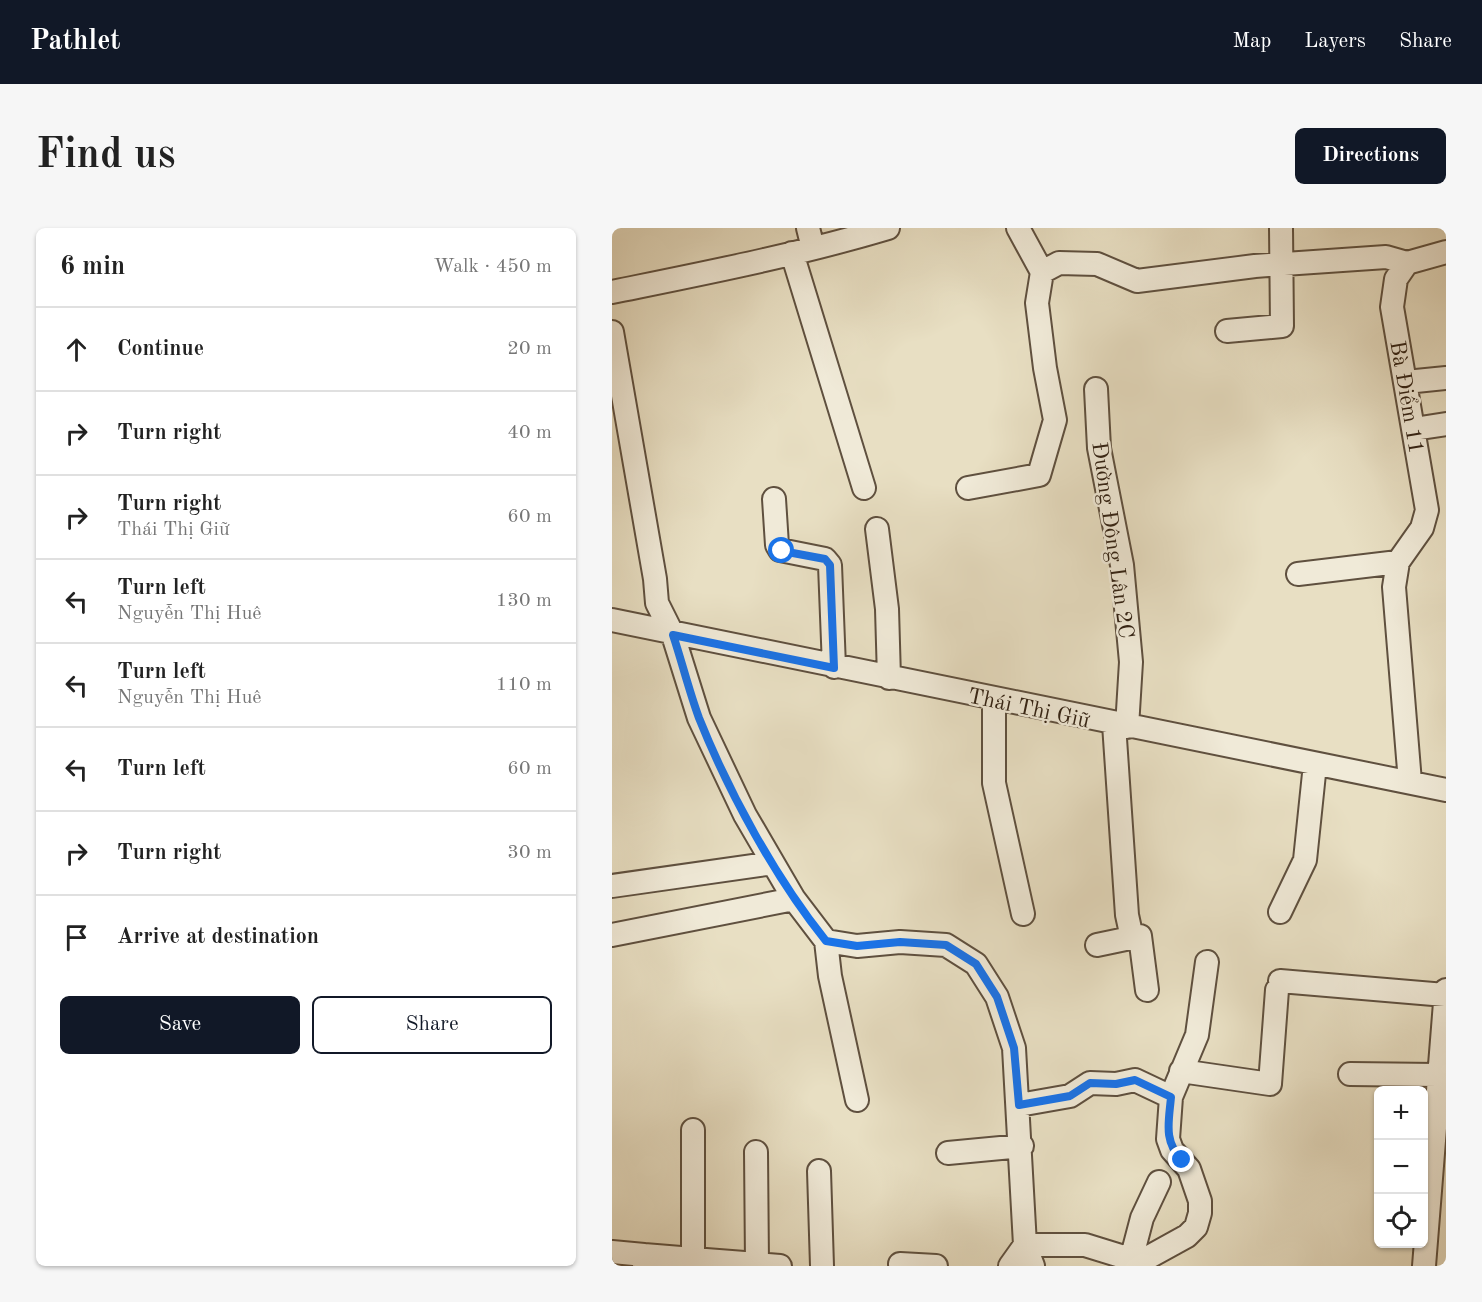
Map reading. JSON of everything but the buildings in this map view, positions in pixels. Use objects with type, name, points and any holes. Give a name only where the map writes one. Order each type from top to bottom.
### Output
[{"type":"street","points":[[612,292],[804,243],[888,228]]},
{"type":"street","points":[[968,488],[1039,475],[1056,420],[1045,368],[1037,303],[1042,272],[1018,228]]},
{"type":"street","points":[[1227,332],[1282,326],[1281,228]]},
{"type":"street","points":[[804,243],[864,488]]},
{"type":"street","points":[[1042,272],[1059,263],[1097,264],[1137,281],[1281,264],[1386,257],[1407,263],[1446,252]]},
{"type":"street","name":"Bà Điểm 11","points":[[1407,263],[1396,279],[1392,307],[1414,429],[1436,511],[1398,562],[1394,587],[1410,782]]},
{"type":"street","points":[[612,332],[653,567],[657,603],[673,635],[699,718],[745,815],[794,899],[826,941],[830,976],[856,1100]]},
{"type":"street","points":[[1406,382],[1446,378]]},
{"type":"street","name":"Đường Đông Lân 2C","points":[[1096,389],[1099,448],[1122,565],[1131,651],[1120,725],[1127,915],[1132,938],[1140,936],[1147,990]]},
{"type":"street","points":[[1414,429],[1446,424]]},
{"type":"street","points":[[774,499],[777,545],[780,550],[825,559],[830,565],[834,668]]},
{"type":"street","points":[[877,529],[887,609],[888,678]]},
{"type":"street","points":[[1298,574],[1398,562]]},
{"type":"street","name":"Thái Thị Giữ","points":[[612,620],[834,668],[1446,790]]},
{"type":"street","points":[[994,700],[994,783],[1023,914]]},
{"type":"street","points":[[1280,912],[1305,860],[1315,764]]},
{"type":"street","points":[[612,886],[773,862]]},
{"type":"street","points":[[612,935],[794,899]]},
{"type":"street","points":[[1097,945],[1132,938]]},
{"type":"street","points":[[826,941],[857,946],[900,942],[946,945],[976,964],[997,997],[1014,1048],[1022,1146],[1025,1245],[1033,1266]]},
{"type":"street","points":[[1025,1245],[1084,1245],[1138,1263],[1187,1236],[1196,1227],[1200,1213],[1200,1201],[1189,1169],[1172,1150],[1168,1139],[1171,1097],[1197,1035],[1207,962]]},
{"type":"street","points":[[1181,1071],[1270,1084],[1278,986],[1446,995]]},
{"type":"street","points":[[1424,1266],[1440,1133],[1437,1075],[1446,990]]},
{"type":"street","points":[[1350,1074],[1437,1075]]},
{"type":"street","points":[[1019,1105],[1070,1096],[1090,1083],[1116,1084],[1135,1080],[1171,1097]]},
{"type":"street","points":[[693,1130],[693,1259]]},
{"type":"street","points":[[948,1153],[1022,1146]]},
{"type":"street","points":[[756,1152],[757,1264]]},
{"type":"street","points":[[819,1171],[822,1266]]},
{"type":"street","points":[[1138,1263],[1142,1218],[1159,1182]]},
{"type":"street","points":[[1010,1266],[1025,1245]]},
{"type":"street","points":[[612,1252],[644,1261],[693,1259],[780,1266]]},
{"type":"street","points":[[900,1264],[936,1266]]},
{"type":"route","points":[[782,551],[825,559],[830,565],[834,668],[673,635],[699,718],[745,815],[794,899],[826,941],[857,946],[900,942],[946,945],[976,964],[997,997],[1014,1048],[1019,1105],[1070,1096],[1083,1090],[1090,1083],[1126,1084],[1135,1080],[1171,1097],[1168,1139],[1172,1150],[1182,1160]]}]
